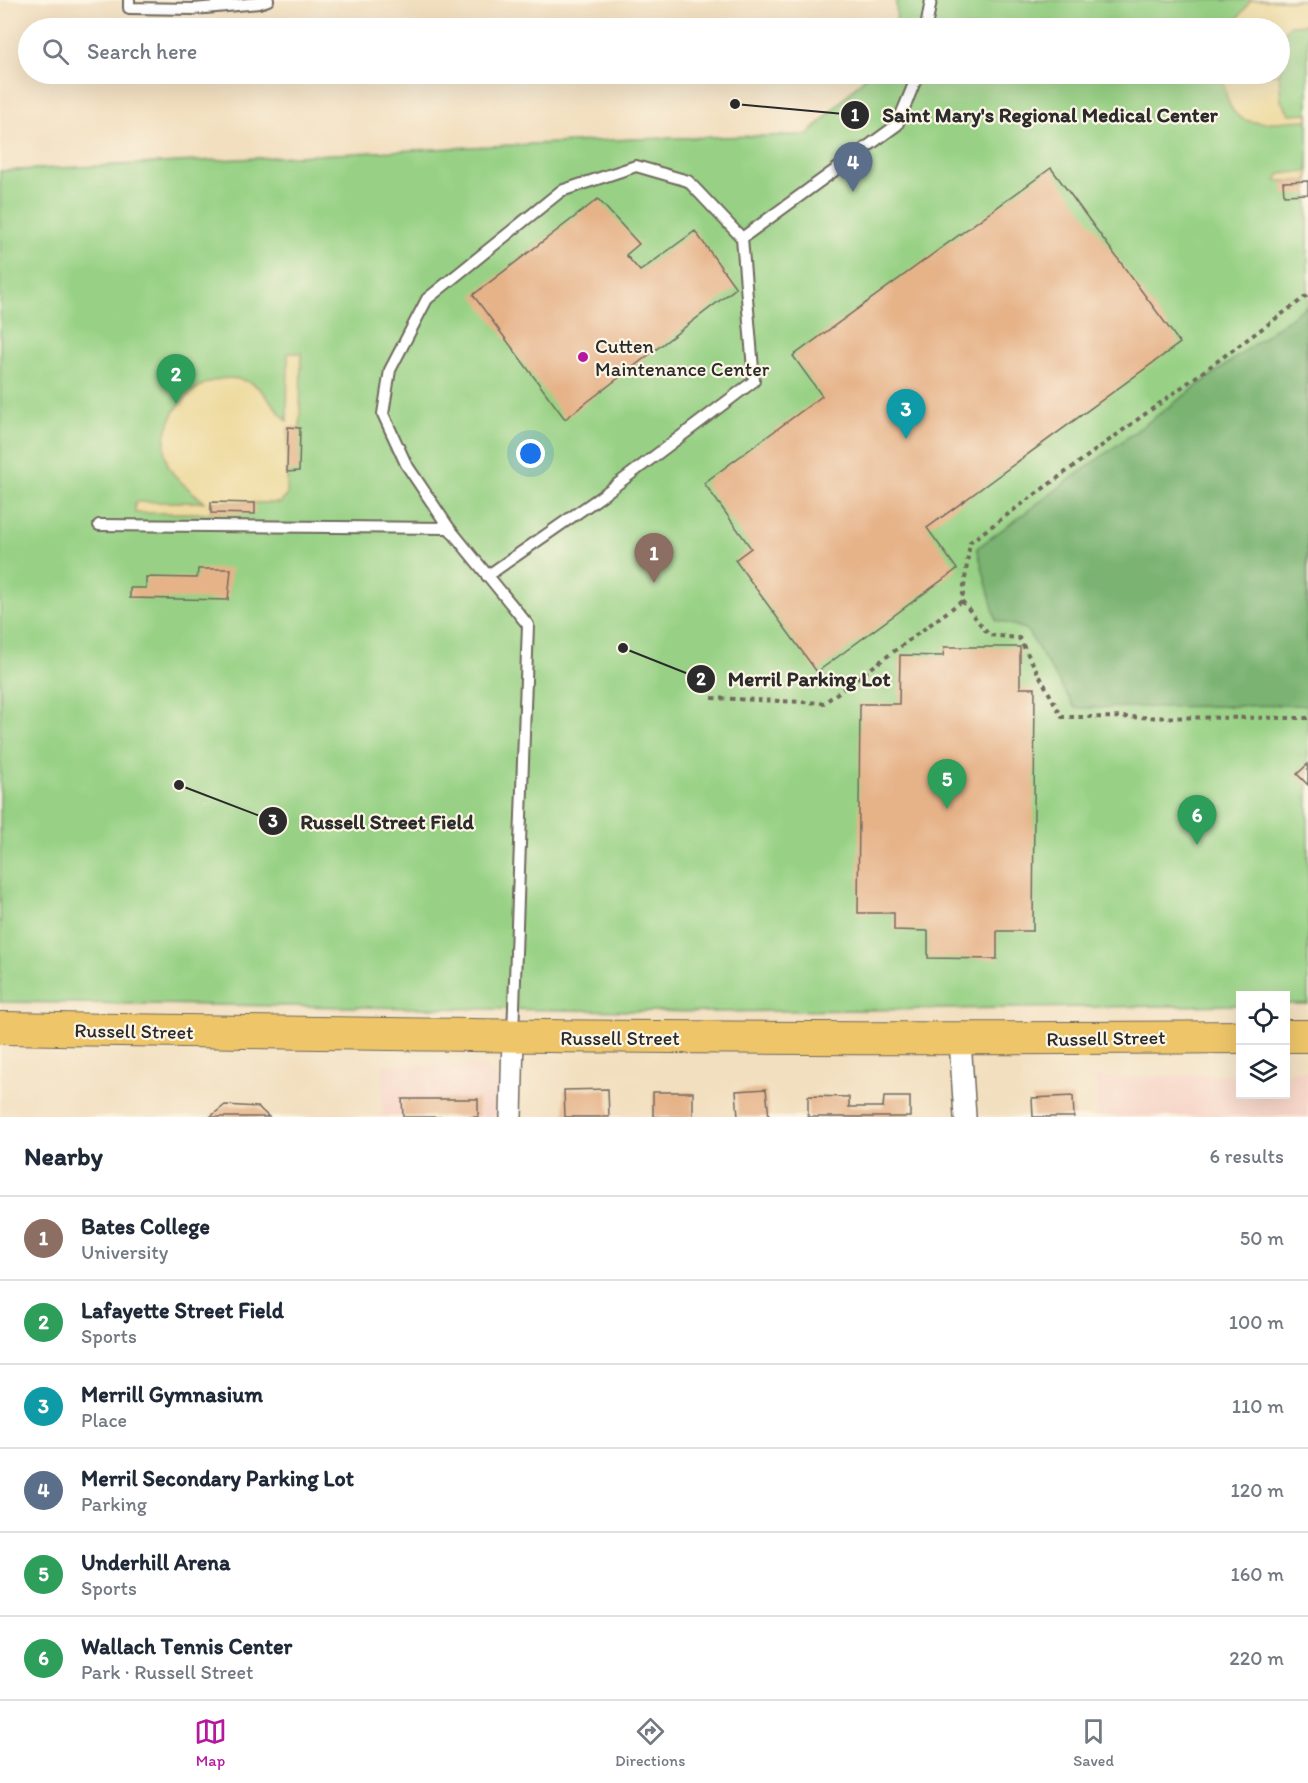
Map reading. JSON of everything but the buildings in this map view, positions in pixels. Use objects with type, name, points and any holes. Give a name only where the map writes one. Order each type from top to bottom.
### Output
[{"type":"main road","name":"Russell Street","points":[[0,1028],[513,1037],[960,1040],[1236,1037]]},
{"type":"main road","points":[[1290,1036],[1308,1036]]},
{"type":"street","points":[[511,1117],[513,1037]]},
{"type":"street","points":[[960,1040],[965,1117]]},
{"type":"lane","points":[[129,0],[129,8],[194,9],[259,3],[268,0]]},
{"type":"lane","points":[[928,18],[931,0]]},
{"type":"lane","points":[[742,238],[897,125],[914,84]]},
{"type":"lane","points":[[488,576],[590,505],[754,381],[742,238],[688,182],[636,166],[561,191],[427,299],[390,370],[382,414],[405,464],[449,528],[488,576],[528,625],[513,1037]]},
{"type":"lane","points":[[99,525],[449,528]]},
{"type":"lane","points":[[0,1028],[0,1033]]},
{"type":"path","points":[[712,698],[824,703],[962,601],[970,542],[1308,295]]},
{"type":"path","points":[[962,601],[989,635],[1019,638],[1062,717],[1308,718]]},
{"type":"shaded area","points":[[383,1065],[486,1066],[499,1082],[498,1117],[382,1117]]},
{"type":"shaded area","points":[[1308,1071],[1308,1117],[1097,1117],[1096,1078],[1236,1074],[1236,1099],[1290,1099],[1290,1072]]},
{"type":"green space","points":[[896,0],[1308,0],[1308,1004],[1290,1004],[1290,991],[1236,991],[1236,1005],[711,1012],[0,1002],[0,171],[633,139],[808,135],[858,84],[1290,84],[1290,18],[897,18]]},
{"type":"green space","points":[[1306,306],[1308,705],[1075,708],[1026,629],[996,620],[977,548]]},
{"type":"sand","points":[[1251,0],[1308,0],[1308,24],[1290,25],[1290,18],[1238,18]]},
{"type":"sand","points":[[1224,84],[1280,84],[1281,101],[1290,114],[1308,113],[1308,120],[1249,121],[1239,117],[1231,108]]},
{"type":"sand","points":[[1308,171],[1308,181],[1276,181],[1280,174]]},
{"type":"sand","points":[[288,353],[301,353],[300,428],[288,428],[287,496],[280,503],[211,502],[211,513],[135,513],[135,502],[204,502],[173,474],[167,462],[165,444],[168,427],[175,410],[187,396],[201,386],[217,379],[235,379],[253,384],[262,391],[287,421]]},
{"type":"place","name":"Saint Mary's Regional Medical Center","points":[[735,104]]},
{"type":"place","name":"Merril Secondary Parking Lot","points":[[853,192]]},
{"type":"place","name":"Cutten Maintenance Center","points":[[583,357]]},
{"type":"place","name":"Lafayette Street Field","points":[[176,404]]},
{"type":"place","name":"Merrill Gymnasium","points":[[906,439]]},
{"type":"place","name":"Bates College","points":[[654,583]]},
{"type":"place","name":"Merril Parking Lot","points":[[623,648]]},
{"type":"place","name":"Russell Street Field","points":[[179,785]]},
{"type":"place","name":"Underhill Arena","points":[[947,809]]},
{"type":"place","name":"Wallach Tennis Center","points":[[1197,845]]}]
